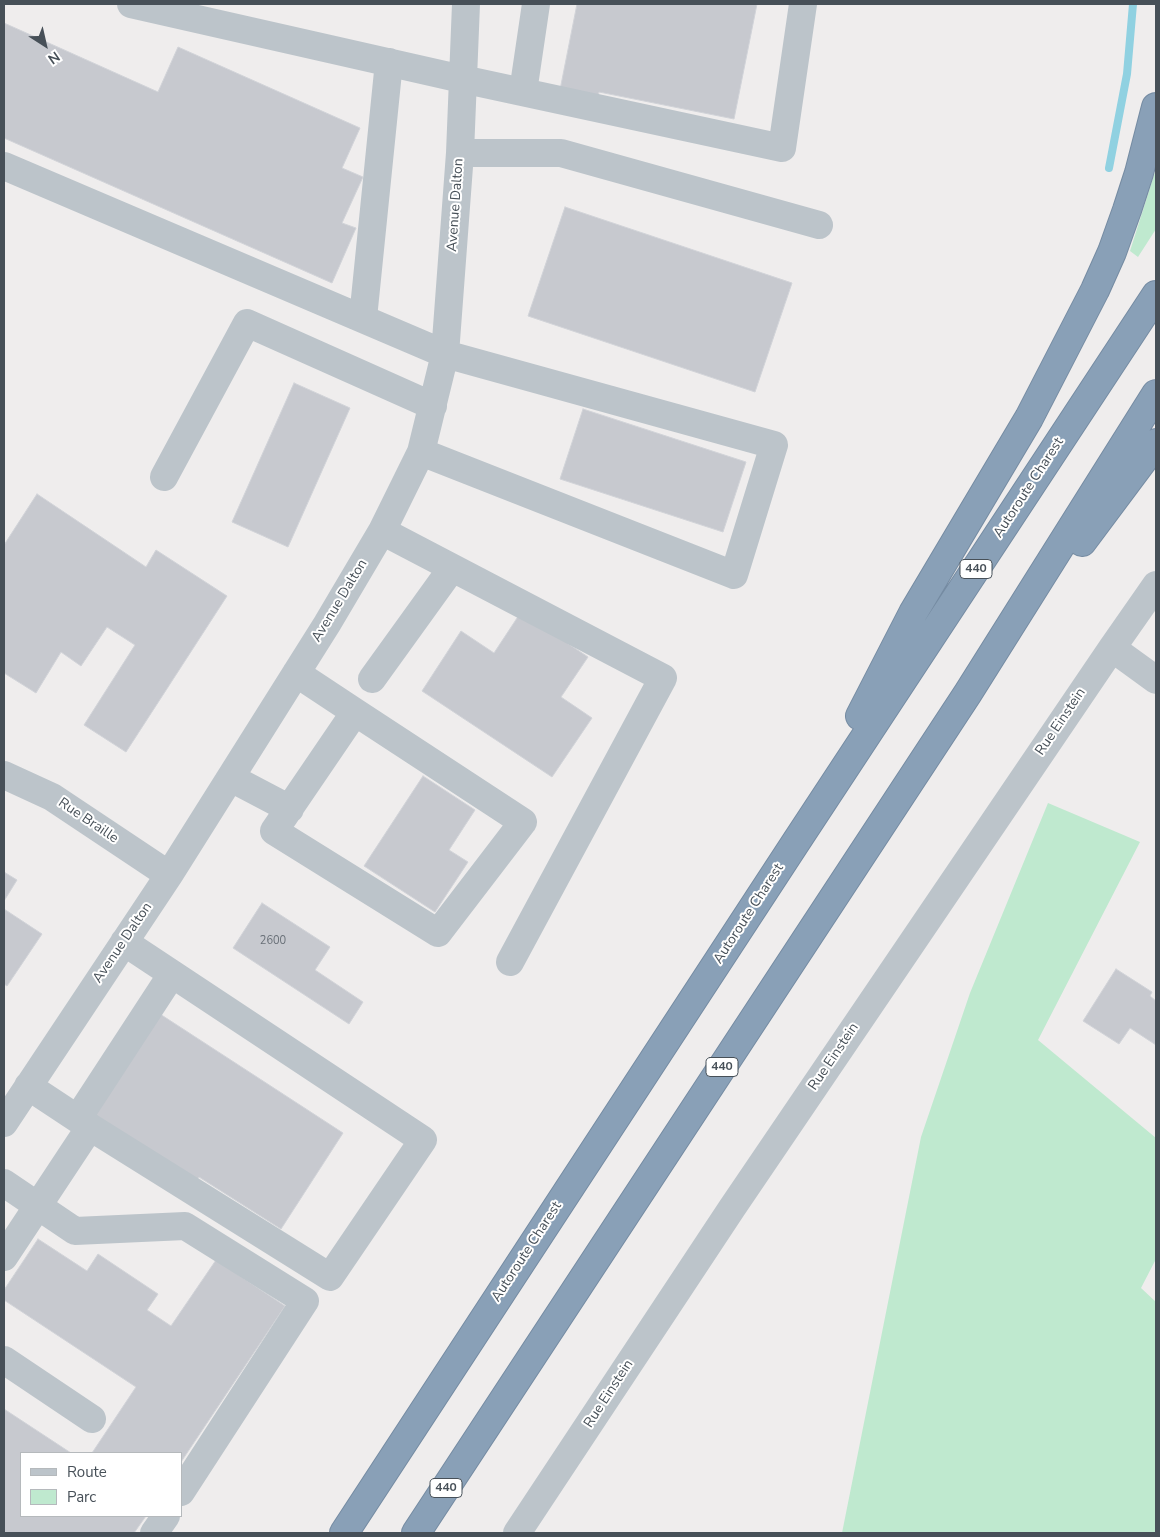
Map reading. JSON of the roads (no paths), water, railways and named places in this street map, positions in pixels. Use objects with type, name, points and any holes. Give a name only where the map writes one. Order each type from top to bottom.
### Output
[{"type":"highway","points":[[796,842],[913,614],[1029,418],[1096,290],[1127,210],[1156,108]]},
{"type":"highway","name":"Autoroute Charest","points":[[344,1533],[1156,295]]},
{"type":"highway","name":"440","points":[[416,1533],[968,693],[1156,394]]},
{"type":"highway","points":[[968,693],[1156,443]]},
{"type":"street","points":[[131,4],[462,79],[782,148],[803,4]]},
{"type":"street","name":"Avenue Dalton","points":[[4,1123],[169,875],[328,624],[382,531],[421,452],[445,354],[460,153],[466,4]]},
{"type":"street","points":[[523,92],[536,4]]},
{"type":"street","points":[[363,318],[389,62]]},
{"type":"street","points":[[460,153],[561,153],[819,226]]},
{"type":"street","points":[[4,166],[445,354],[774,444],[734,575],[421,452]]},
{"type":"street","points":[[164,478],[247,323],[433,406]]},
{"type":"street","points":[[382,531],[663,678],[510,962]]},
{"type":"street","points":[[372,679],[452,568]]},
{"type":"street","name":"Rue Einstein","points":[[517,1533],[726,1216],[1156,585]]},
{"type":"street","points":[[1112,648],[1156,680]]},
{"type":"street","points":[[296,673],[356,712],[523,822],[438,933],[274,831],[356,712]]},
{"type":"street","name":"Rue Braille","points":[[4,775],[52,796],[169,875]]},
{"type":"street","points":[[231,778],[290,809]]},
{"type":"street","points":[[28,1086],[330,1278],[423,1140],[124,942]]},
{"type":"street","points":[[4,1257],[38,1206],[84,1122],[172,974]]},
{"type":"street","points":[[4,1184],[75,1231],[185,1226],[305,1301],[182,1490]]},
{"type":"street","points":[[4,1360],[92,1419]]},
{"type":"street","points":[[154,1533],[165,1517]]},
{"type":"waterway","points":[[1109,168],[1127,74],[1133,4]]}]
